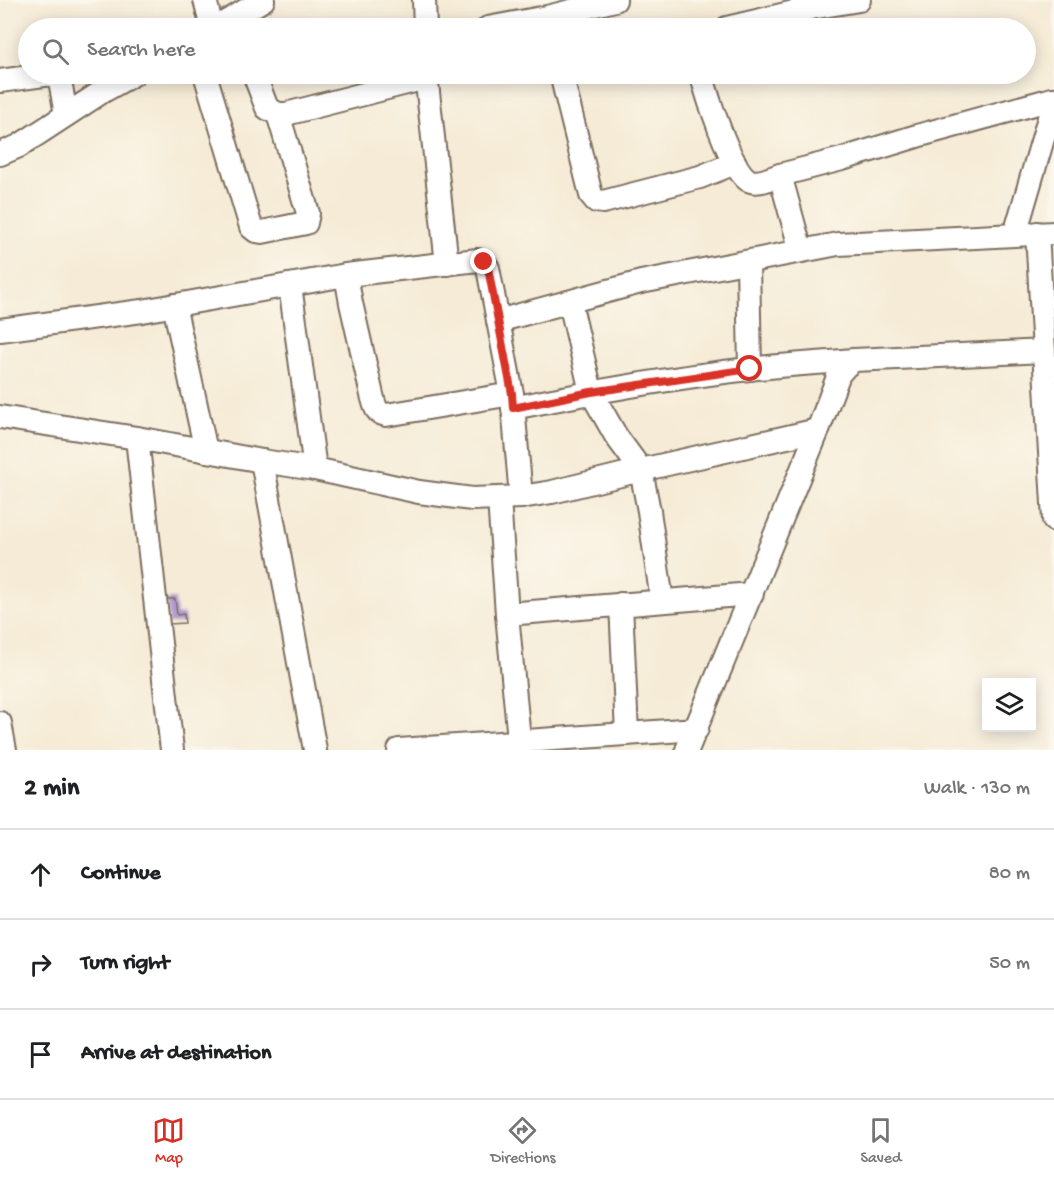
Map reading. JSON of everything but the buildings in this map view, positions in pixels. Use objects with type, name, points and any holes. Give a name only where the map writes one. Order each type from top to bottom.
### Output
[{"type":"street","points":[[205,0],[219,18]]},
{"type":"street","points":[[237,18],[263,0]]},
{"type":"street","points":[[424,0],[425,18]]},
{"type":"street","points":[[547,15],[615,0]]},
{"type":"street","points":[[762,18],[810,4],[859,0]]},
{"type":"street","points":[[0,81],[18,79]]},
{"type":"street","points":[[61,84],[66,115]]},
{"type":"street","points":[[0,154],[19,146],[116,84]]},
{"type":"street","points":[[208,84],[251,227],[262,232],[306,223],[308,219],[278,114]]},
{"type":"street","points":[[258,84],[267,108],[278,114],[286,114],[397,84]]},
{"type":"street","points":[[427,84],[447,264]]},
{"type":"street","points":[[563,84],[591,195],[596,201],[603,202],[700,177],[735,163]]},
{"type":"street","points":[[704,84],[735,163],[748,180],[756,182],[917,136],[1052,109],[1035,233],[1044,351],[1051,397],[1054,520]]},
{"type":"street","points":[[780,175],[801,251]]},
{"type":"street","points":[[498,321],[641,282],[838,244],[1035,233]]},
{"type":"street","points":[[0,330],[174,305],[346,275],[484,262],[488,268],[512,401],[507,614],[520,746]]},
{"type":"street","points":[[747,262],[750,369]]},
{"type":"street","points":[[346,275],[376,410],[386,415],[591,392],[750,369],[854,360],[1044,351]]},
{"type":"street","points":[[290,285],[315,469]]},
{"type":"street","points":[[570,302],[591,392],[616,436],[641,470],[662,601]]},
{"type":"street","points":[[174,305],[206,450]]},
{"type":"street","points":[[687,750],[839,374],[854,360]]},
{"type":"street","points":[[0,417],[137,438],[315,469],[419,492],[472,499],[510,498],[552,492],[818,430]]},
{"type":"street","points":[[137,438],[172,750]]},
{"type":"street","points":[[262,461],[315,750]]},
{"type":"street","points":[[507,614],[752,594]]},
{"type":"street","points":[[621,604],[627,734]]},
{"type":"street","points":[[0,723],[5,750]]},
{"type":"street","points":[[399,750],[520,746],[697,729]]},
{"type":"route","points":[[484,262],[488,268],[513,408],[591,392],[750,369]]}]
